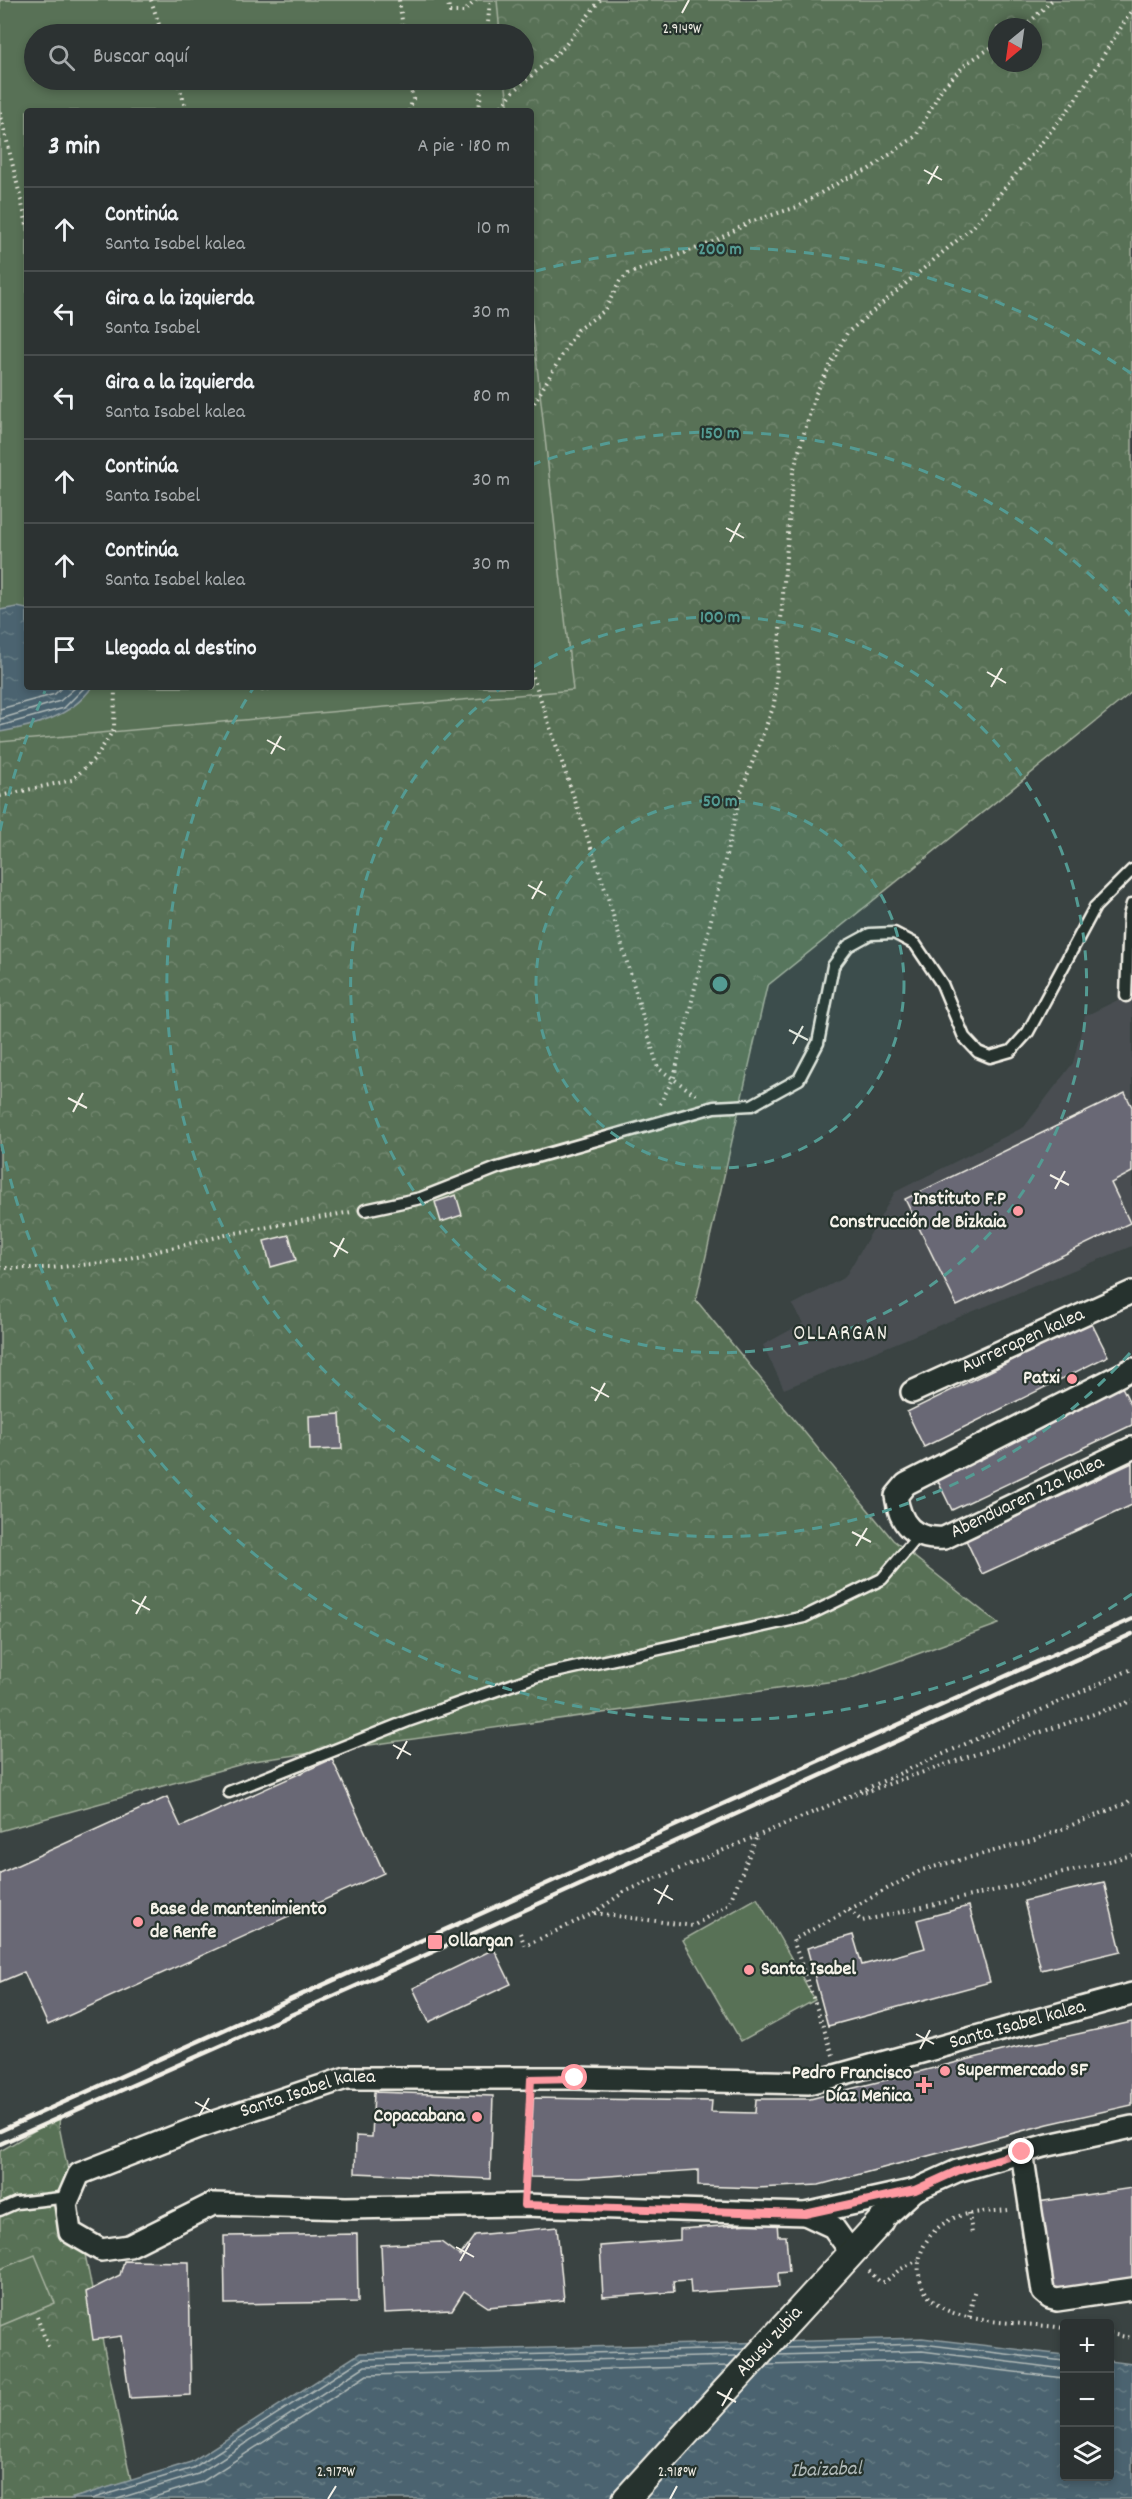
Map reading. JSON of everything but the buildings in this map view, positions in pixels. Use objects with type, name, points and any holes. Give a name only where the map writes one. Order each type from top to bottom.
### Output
[{"type":"street","name":"Aurrerapen kalea","points":[[912,1392],[1132,1292]]},
{"type":"street","points":[[919,1535],[904,1523],[898,1510],[896,1496],[906,1484],[1132,1369]]},
{"type":"street","name":"Abenduaren 22a kalea","points":[[919,1535],[930,1539],[945,1538],[1132,1448]]},
{"type":"street","name":"Santa Isabel kalea","points":[[805,2214],[524,2205],[346,2208],[213,2204],[129,2246],[101,2250],[70,2232],[66,2204],[79,2174],[199,2127],[346,2078],[809,2083],[1132,1994]]},
{"type":"street","points":[[805,2214],[915,2190],[957,2171],[1022,2152],[1132,2127]]},
{"type":"street","points":[[1022,2152],[1043,2292],[1050,2298],[1132,2289]]},
{"type":"street","points":[[881,2221],[915,2190]]},
{"type":"street","points":[[805,2214],[833,2227],[847,2258]]},
{"type":"street","name":"Abusu zubia","points":[[626,2499],[881,2221]]},
{"type":"lane","points":[[365,1210],[421,1198],[497,1168],[714,1107],[752,1105],[762,1100],[799,1079],[818,1043],[833,966],[848,946],[870,934],[894,933],[915,944],[942,984],[964,1037],[978,1052],[990,1057],[1011,1052],[1028,1032],[1095,907],[1132,870]]},
{"type":"lane","points":[[1126,996],[1129,916],[1132,904]]},
{"type":"lane","points":[[230,1792],[408,1721],[537,1676],[804,1617],[882,1579],[919,1535]]},
{"type":"lane","points":[[0,2210],[16,2203],[69,2198]]},
{"type":"path","points":[[152,0],[159,24]]},
{"type":"path","points":[[399,0],[403,24]]},
{"type":"path","points":[[447,0],[450,12],[464,12],[476,0]]},
{"type":"path","points":[[488,24],[490,0]]},
{"type":"path","points":[[534,73],[564,47],[600,0]]},
{"type":"path","points":[[1034,18],[1052,0]]},
{"type":"path","points":[[534,680],[608,898],[658,1068],[674,1077],[741,792],[774,705],[794,472],[816,394],[847,333],[973,227],[1072,105],[1132,10]]},
{"type":"path","points":[[534,403],[578,330],[604,311],[620,281],[628,274],[711,243],[750,222],[797,207],[843,180],[868,170],[916,136],[942,88],[967,63],[988,50]]},
{"type":"path","points":[[180,90],[186,108]]},
{"type":"path","points":[[410,108],[413,99],[411,90]]},
{"type":"path","points":[[479,108],[481,90]]},
{"type":"path","points":[[500,108],[515,90]]},
{"type":"path","points":[[0,112],[24,212]]},
{"type":"path","points":[[0,796],[72,780],[96,756],[114,729],[115,690]]},
{"type":"path","points":[[0,1268],[50,1268],[112,1262],[230,1234],[365,1210]]},
{"type":"path","points":[[520,1933],[525,1946],[594,1913],[624,1892],[847,1797],[1132,1669]]},
{"type":"path","points":[[847,1797],[974,1757],[1132,1701]]},
{"type":"path","points":[[834,2057],[793,1940],[922,1870],[1032,1841],[1127,1803],[1132,1798]]},
{"type":"path","points":[[594,1913],[693,1926],[729,1904],[757,1836]]},
{"type":"path","points":[[849,1910],[862,1921],[1001,1889],[1132,1855]]},
{"type":"path","points":[[524,2205],[531,2079]]},
{"type":"path","points":[[847,2258],[880,2282],[885,2282],[899,2270],[918,2259],[935,2231],[943,2224],[969,2213],[1031,2206]]},
{"type":"path","points":[[969,2213],[972,2234]]},
{"type":"path","points":[[918,2259],[924,2291],[933,2301],[950,2312],[969,2317],[1060,2327]]},
{"type":"path","points":[[969,2317],[975,2288]]},
{"type":"path","points":[[37,2317],[49,2349]]},
{"type":"path","points":[[1114,2335],[1132,2338]]},
{"type":"shaded area","points":[[1132,993],[1132,1246],[784,1389],[763,1345],[803,1323],[792,1305],[845,1277],[895,1192],[1024,1127],[1073,1063],[1085,1016]]},
{"type":"green space","points":[[0,0],[1132,0],[1132,692],[767,986],[696,1300],[893,1540],[999,1624],[849,1679],[253,1761],[0,1831]]},
{"type":"green space","points":[[0,0],[497,0],[499,24],[24,24],[24,90],[506,90],[509,108],[24,108],[24,690],[534,690],[534,339],[573,690],[0,742]]},
{"type":"green space","name":"Santa Isabel","points":[[757,1898],[815,2000],[741,2041],[683,1940]]},
{"type":"green space","points":[[60,2116],[59,2126],[131,2481],[70,2499],[0,2499],[0,2151]]},
{"type":"green space","points":[[35,2255],[55,2303],[0,2326],[0,2269]]},
{"type":"water","points":[[17,607],[24,608],[24,690],[89,690],[74,706],[63,713],[26,727],[0,732],[0,610]]},
{"type":"water","name":"Ibaizabal","points":[[922,2338],[1060,2355],[1060,2481],[1114,2481],[1114,2362],[1132,2364],[1132,2499],[70,2499],[191,2462],[360,2353]]},
{"type":"railway","points":[[0,2131],[1132,1619]]},
{"type":"railway","points":[[0,2144],[437,1950],[1132,1634]]},
{"type":"place","name":"Instituto F.P Construcción de Bizkaia","points":[[1018,1211]]},
{"type":"place","name":"Patxi","points":[[1072,1379]]},
{"type":"place","name":"Base de mantenimiento de Renfe","points":[[138,1922]]},
{"type":"place","name":"Ollargan","points":[[435,1942]]},
{"type":"place","name":"Santa Isabel","points":[[749,1970]]},
{"type":"place","name":"Supermercado SF","points":[[945,2071]]},
{"type":"place","name":"Pedro Francisco Díaz Meñica","points":[[924,2085]]},
{"type":"place","name":"Copacabana","points":[[477,2117]]},
{"type":"district","name":"OLLARGAN","points":[[841,1335]]},
{"type":"route","points":[[575,2078],[531,2079],[524,2205],[805,2214],[915,2190],[957,2171],[1022,2152]]}]
